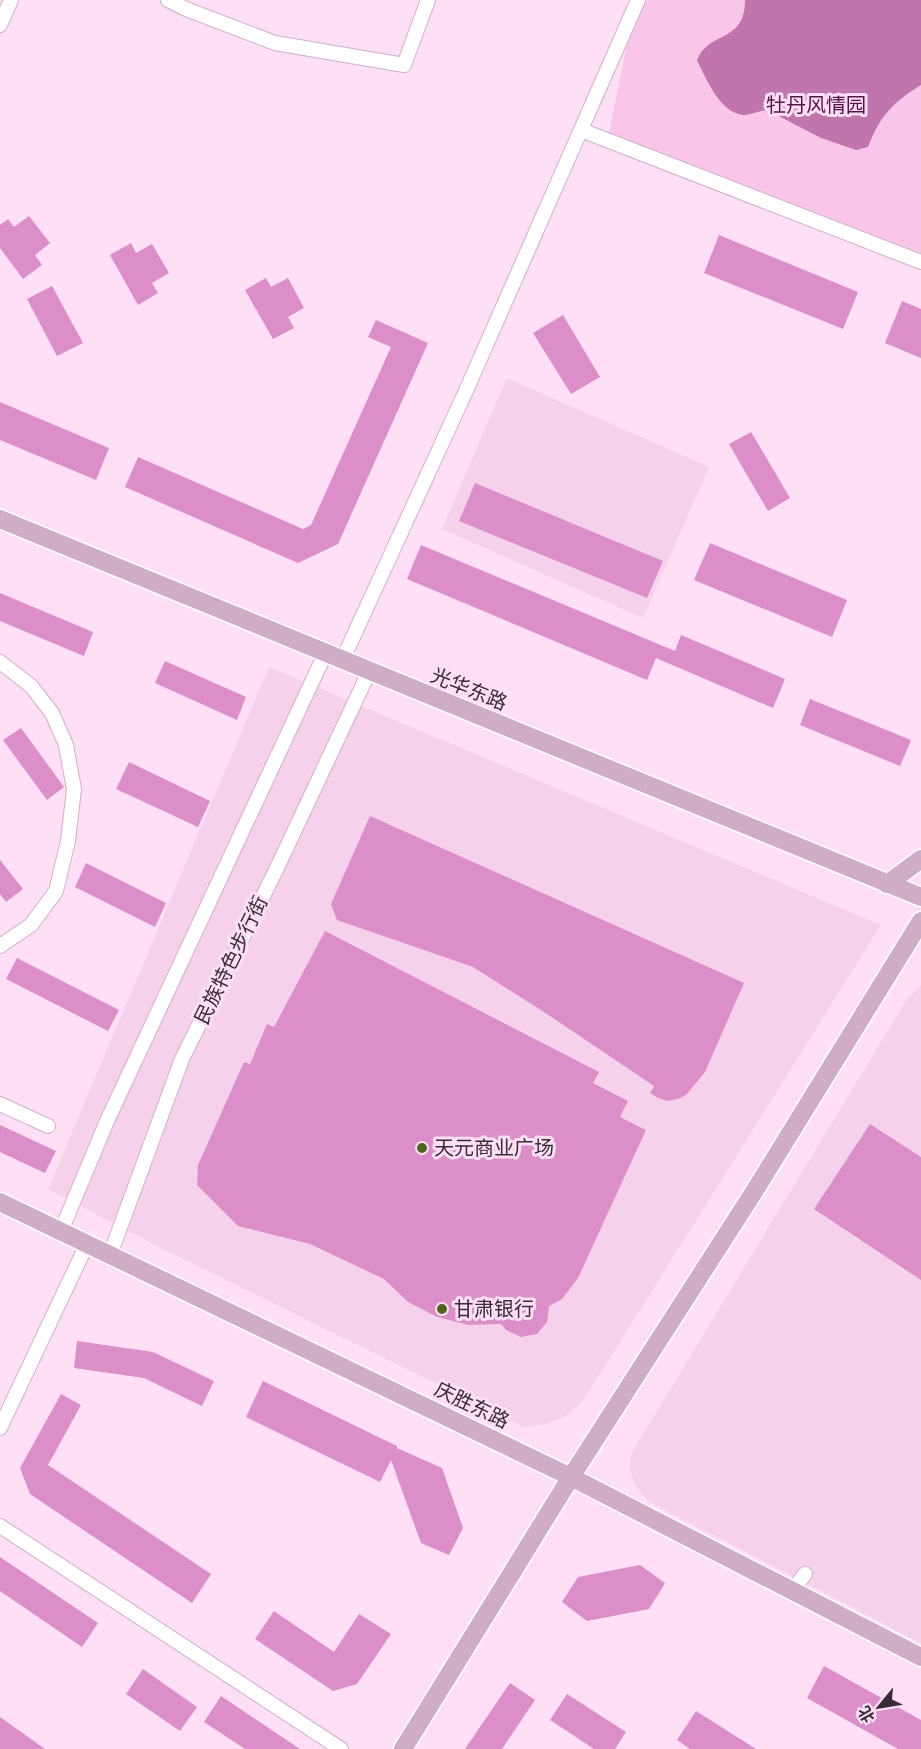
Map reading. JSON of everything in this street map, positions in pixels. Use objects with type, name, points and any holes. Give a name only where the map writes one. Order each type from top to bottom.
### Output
[{"type":"main road","name":"光华东路","points":[[0,519],[921,897]]},
{"type":"main road","points":[[887,884],[921,859]]},
{"type":"main road","points":[[403,1749],[571,1477],[757,1187],[921,921]]},
{"type":"main road","name":"庆胜东路","points":[[0,1202],[571,1477],[921,1657]]},
{"type":"street","points":[[0,25],[11,0]]},
{"type":"street","points":[[168,0],[275,43],[404,65],[428,0]]},
{"type":"street","points":[[342,661],[470,382],[638,0]]},
{"type":"street","points":[[580,130],[921,262]]},
{"type":"street","points":[[61,1231],[107,1121],[325,654]]},
{"type":"street","points":[[0,662],[31,686],[52,713],[66,745],[74,789],[68,841],[56,891],[31,925],[0,946]]},
{"type":"street","name":"民族特色步行街","points":[[110,1255],[182,1059],[276,870],[369,672]]},
{"type":"street","points":[[0,1104],[48,1126]]},
{"type":"street","points":[[0,1428],[87,1244]]},
{"type":"street","points":[[0,1526],[341,1749]]},
{"type":"street","points":[[792,1591],[805,1574]]},
{"type":"shaded area","points":[[745,0],[921,0],[921,85],[888,111],[877,127],[868,147],[856,150],[821,138],[767,110],[746,115],[735,113],[727,108],[715,94],[697,61],[702,51],[739,24]]},
{"type":"shaded area","points":[[507,378],[709,467],[643,618],[442,529]]},
{"type":"shaded area","points":[[269,667],[881,925],[583,1401],[566,1416],[546,1424],[524,1427],[159,1247],[48,1189]]},
{"type":"shaded area","points":[[921,985],[921,1643],[655,1505],[643,1496],[634,1483],[630,1469],[631,1454],[907,999]]},
{"type":"green space","name":"牡丹风情园","points":[[636,0],[921,0],[921,254],[607,143]]},
{"type":"building","points":[[29,216],[50,243],[35,255],[42,265],[23,279],[0,248],[0,225],[8,219],[14,227]]},
{"type":"building","points":[[719,235],[858,292],[843,329],[704,273]]},
{"type":"building","points":[[131,243],[136,253],[152,244],[169,273],[152,283],[158,293],[138,305],[110,255]]},
{"type":"building","points":[[266,278],[271,287],[288,278],[304,308],[288,317],[294,328],[273,339],[245,290]]},
{"type":"building","points":[[52,286],[83,343],[57,356],[27,299]]},
{"type":"building","points":[[902,301],[921,309],[921,358],[885,343]]},
{"type":"building","points":[[563,315],[600,377],[571,394],[533,333]]},
{"type":"building","points":[[376,320],[428,343],[338,544],[298,563],[125,487],[138,457],[303,529],[311,525],[391,347],[368,337]]},
{"type":"building","points":[[0,402],[109,448],[96,480],[0,440]]},
{"type":"building","points":[[751,432],[790,498],[768,511],[729,444]]},
{"type":"building","points":[[475,483],[663,561],[647,598],[459,521]]},
{"type":"building","points":[[710,543],[847,600],[832,637],[694,580]]},
{"type":"building","points":[[421,545],[675,651],[681,635],[785,679],[773,708],[656,658],[647,680],[407,579]]},
{"type":"building","points":[[0,593],[93,632],[84,656],[0,621]]},
{"type":"building","points":[[165,661],[246,697],[237,720],[155,683]]},
{"type":"building","points":[[810,699],[911,740],[900,766],[800,725]]},
{"type":"building","points":[[21,728],[64,787],[47,800],[3,740]]},
{"type":"building","points":[[129,762],[210,801],[198,827],[116,789]]},
{"type":"building","points":[[370,816],[744,983],[705,1072],[686,1095],[668,1101],[658,1098],[650,1093],[654,1086],[473,967],[337,920],[331,904]]},
{"type":"building","points":[[0,860],[23,889],[6,902],[0,894]]},
{"type":"building","points":[[86,863],[166,903],[155,927],[75,887]]},
{"type":"building","name":"天元商业广场","points":[[325,931],[599,1072],[593,1083],[628,1101],[620,1117],[646,1130],[578,1278],[562,1299],[549,1306],[547,1322],[537,1334],[521,1337],[506,1330],[501,1324],[469,1325],[437,1317],[408,1302],[384,1279],[310,1244],[238,1226],[197,1185],[198,1165],[244,1062],[250,1064],[267,1024],[274,1027]]},
{"type":"building","points":[[17,958],[119,1010],[108,1031],[6,979]]},
{"type":"building","points":[[870,1124],[921,1157],[921,1280],[814,1209]]},
{"type":"building","points":[[0,1125],[56,1151],[45,1173],[0,1152]]},
{"type":"building","points":[[77,1341],[153,1352],[214,1381],[202,1406],[144,1378],[74,1368]]},
{"type":"building","points":[[263,1381],[442,1468],[463,1528],[449,1555],[421,1543],[391,1460],[380,1482],[246,1417]]},
{"type":"building","points":[[61,1394],[81,1405],[48,1465],[211,1574],[192,1603],[30,1494],[20,1468]]},
{"type":"building","points":[[0,1557],[98,1623],[82,1647],[0,1591]]},
{"type":"building","points":[[640,1565],[665,1583],[649,1609],[587,1621],[562,1602],[578,1577]]},
{"type":"building","points":[[274,1611],[334,1652],[359,1614],[391,1634],[357,1684],[333,1691],[255,1639]]},
{"type":"building","points":[[824,1666],[921,1720],[921,1749],[898,1749],[807,1698]]},
{"type":"building","points":[[143,1669],[197,1707],[180,1731],[126,1694]]},
{"type":"building","points":[[510,1683],[535,1700],[502,1749],[465,1749]]},
{"type":"building","points":[[567,1694],[626,1732],[615,1749],[594,1749],[550,1720]]},
{"type":"building","points":[[221,1696],[300,1749],[245,1749],[204,1722]]},
{"type":"building","points":[[696,1711],[756,1749],[690,1749],[677,1740]]},
{"type":"building","points":[[0,1717],[45,1749],[0,1749]]},
{"type":"place","name":"天元商业广场","points":[[422,1148]]},
{"type":"place","name":"甘肃银行","points":[[442,1309]]}]
